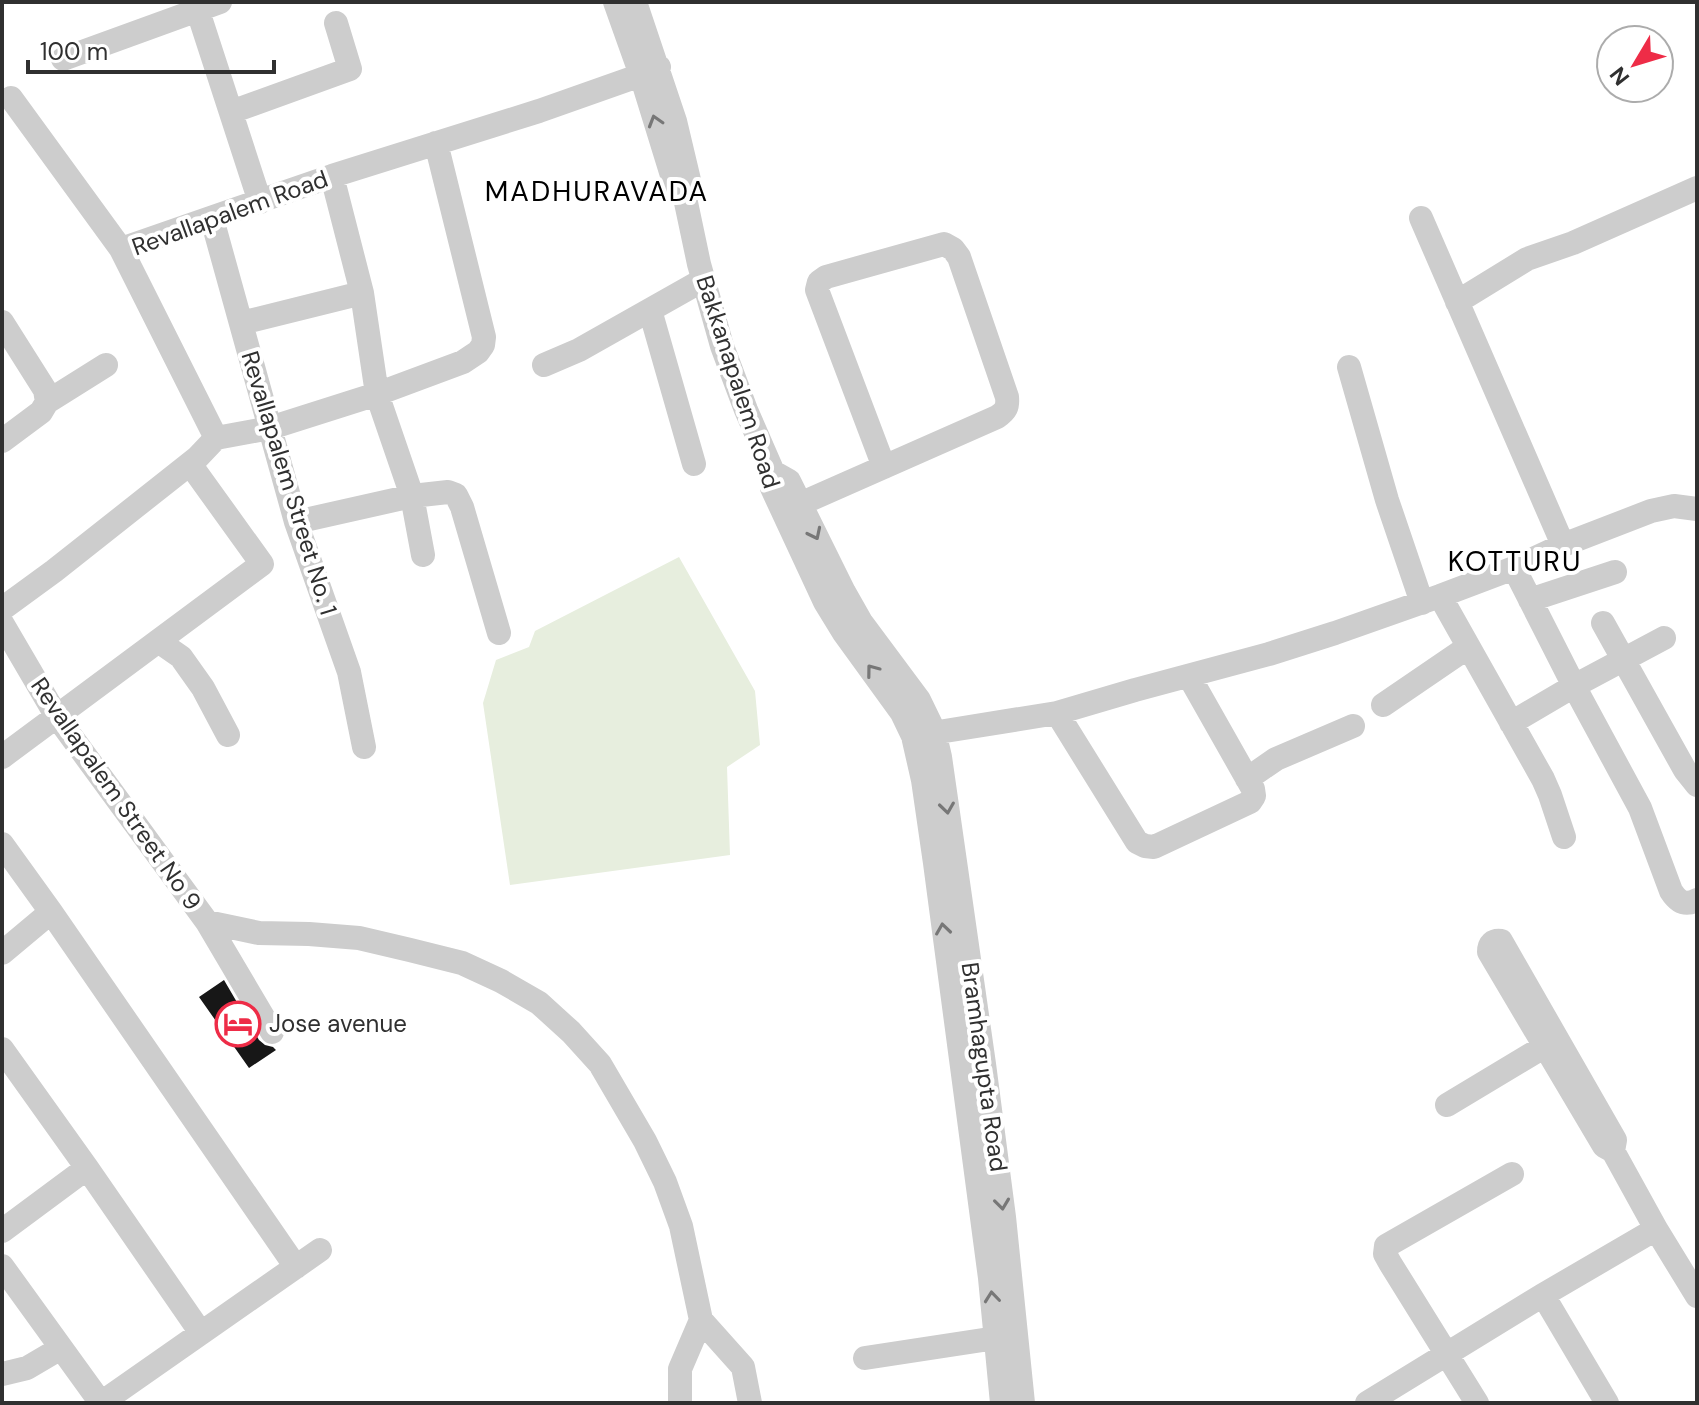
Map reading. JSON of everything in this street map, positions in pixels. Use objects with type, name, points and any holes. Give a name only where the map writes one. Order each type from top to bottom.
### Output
[{"type":"street","points":[[615,2],[650,71]]},
{"type":"street","name":"Bakkanapalem Road","points":[[635,2],[650,71],[675,121],[689,180],[684,193],[703,280],[722,346],[773,472],[772,488],[825,602],[844,633],[896,704],[924,734]]},
{"type":"street","points":[[63,59],[204,5],[231,112],[260,202]]},
{"type":"street","points":[[231,112],[350,69],[336,23]]},
{"type":"street","name":"Revallapalem Road","points":[[216,438],[121,249],[332,176],[539,111],[650,71]]},
{"type":"street","points":[[11,98],[121,249]]},
{"type":"street","points":[[2,609],[190,464],[216,438],[270,428],[377,394],[463,362],[478,352],[484,337],[436,143]]},
{"type":"street","points":[[332,176],[362,293],[377,394],[412,496],[423,555]]},
{"type":"street","points":[[1457,302],[1527,259],[1573,243],[1697,188]]},
{"type":"street","points":[[1421,218],[1563,545]]},
{"type":"street","name":"Revallapalem Street No. 1","points":[[212,219],[296,522],[349,672],[364,747]]},
{"type":"street","points":[[800,504],[884,467],[997,417],[1008,406],[959,257],[944,244],[826,277],[819,282],[817,290],[884,467]]},
{"type":"street","points":[[544,365],[579,350],[703,280]]},
{"type":"street","points":[[241,323],[362,293]]},
{"type":"street","points":[[650,310],[694,464]]},
{"type":"street","points":[[2,322],[45,390],[47,402]]},
{"type":"street","points":[[2,441],[41,412],[47,402],[106,365]]},
{"type":"street","points":[[1349,367],[1387,500],[1431,599],[1468,647],[1511,723],[1550,795],[1564,837]]},
{"type":"street","points":[[2,757],[262,564],[190,464]]},
{"type":"street","points":[[773,472],[789,481],[861,622],[919,700],[924,734],[1057,713],[1309,642],[1514,568],[1563,545],[1651,511],[1674,506],[1697,509]]},
{"type":"street","points":[[296,522],[412,496],[448,492],[456,495],[499,633]]},
{"type":"street","points":[[1514,568],[1640,808],[1671,891],[1683,903],[1697,900]]},
{"type":"street","points":[[1530,600],[1615,572]]},
{"type":"street","name":"Revallapalem Street No 9","points":[[2,623],[57,717],[207,922]]},
{"type":"street","points":[[1603,623],[1685,770],[1697,785]]},
{"type":"street","points":[[1511,723],[1664,638]]},
{"type":"street","points":[[158,641],[181,657],[203,688],[228,735]]},
{"type":"street","points":[[1383,705],[1468,647]]},
{"type":"street","points":[[1057,713],[1137,842],[1154,847],[1250,802],[1254,796],[1253,789],[1189,676]]},
{"type":"street","points":[[1247,779],[1276,759],[1353,726]]},
{"type":"street","name":"Bramhagupta Road","points":[[924,734],[923,780],[990,1278],[1002,1403]]},
{"type":"street","name":"Bramhagupta Road","points":[[924,734],[940,757],[1004,1217],[1023,1403]]},
{"type":"street","points":[[2,844],[296,1267]]},
{"type":"street","points":[[2,953],[51,912]]},
{"type":"street","points":[[207,922],[272,1032]]},
{"type":"street","points":[[207,922],[259,933],[359,938],[410,950],[462,963],[539,1003],[600,1064],[645,1141],[665,1182],[681,1226],[701,1320],[743,1367],[750,1403]]},
{"type":"street","points":[[1447,1105],[1551,1043],[1615,1140],[1613,1151],[1697,1296]]},
{"type":"street","points":[[2,1049],[201,1333]]},
{"type":"street","points":[[2,1231],[87,1168]]},
{"type":"street","points":[[1477,1403],[1390,1263],[1385,1254],[1386,1246],[1512,1174]]},
{"type":"street","points":[[1367,1403],[1656,1229]]},
{"type":"street","points":[[2,1266],[101,1403],[320,1250]]},
{"type":"street","points":[[1543,1295],[1607,1403]]},
{"type":"street","points":[[680,1403],[680,1369],[701,1320]]},
{"type":"street","points":[[865,1358],[996,1338]]},
{"type":"street","points":[[2,1374],[27,1368],[61,1348]]},
{"type":"green space","points":[[679,557],[755,691],[760,745],[727,767],[730,855],[510,885],[483,703],[496,660],[529,647],[535,631]]},
{"type":"building","name":"Jose avenue","points":[[224,980],[259,1040],[276,1050],[249,1068],[199,997]]},
{"type":"place","name":"Jose avenue","points":[[238,1024]]},
{"type":"district","name":"MADHURAVADA","points":[[597,191]]},
{"type":"district","name":"KOTTURU","points":[[1515,561]]}]
